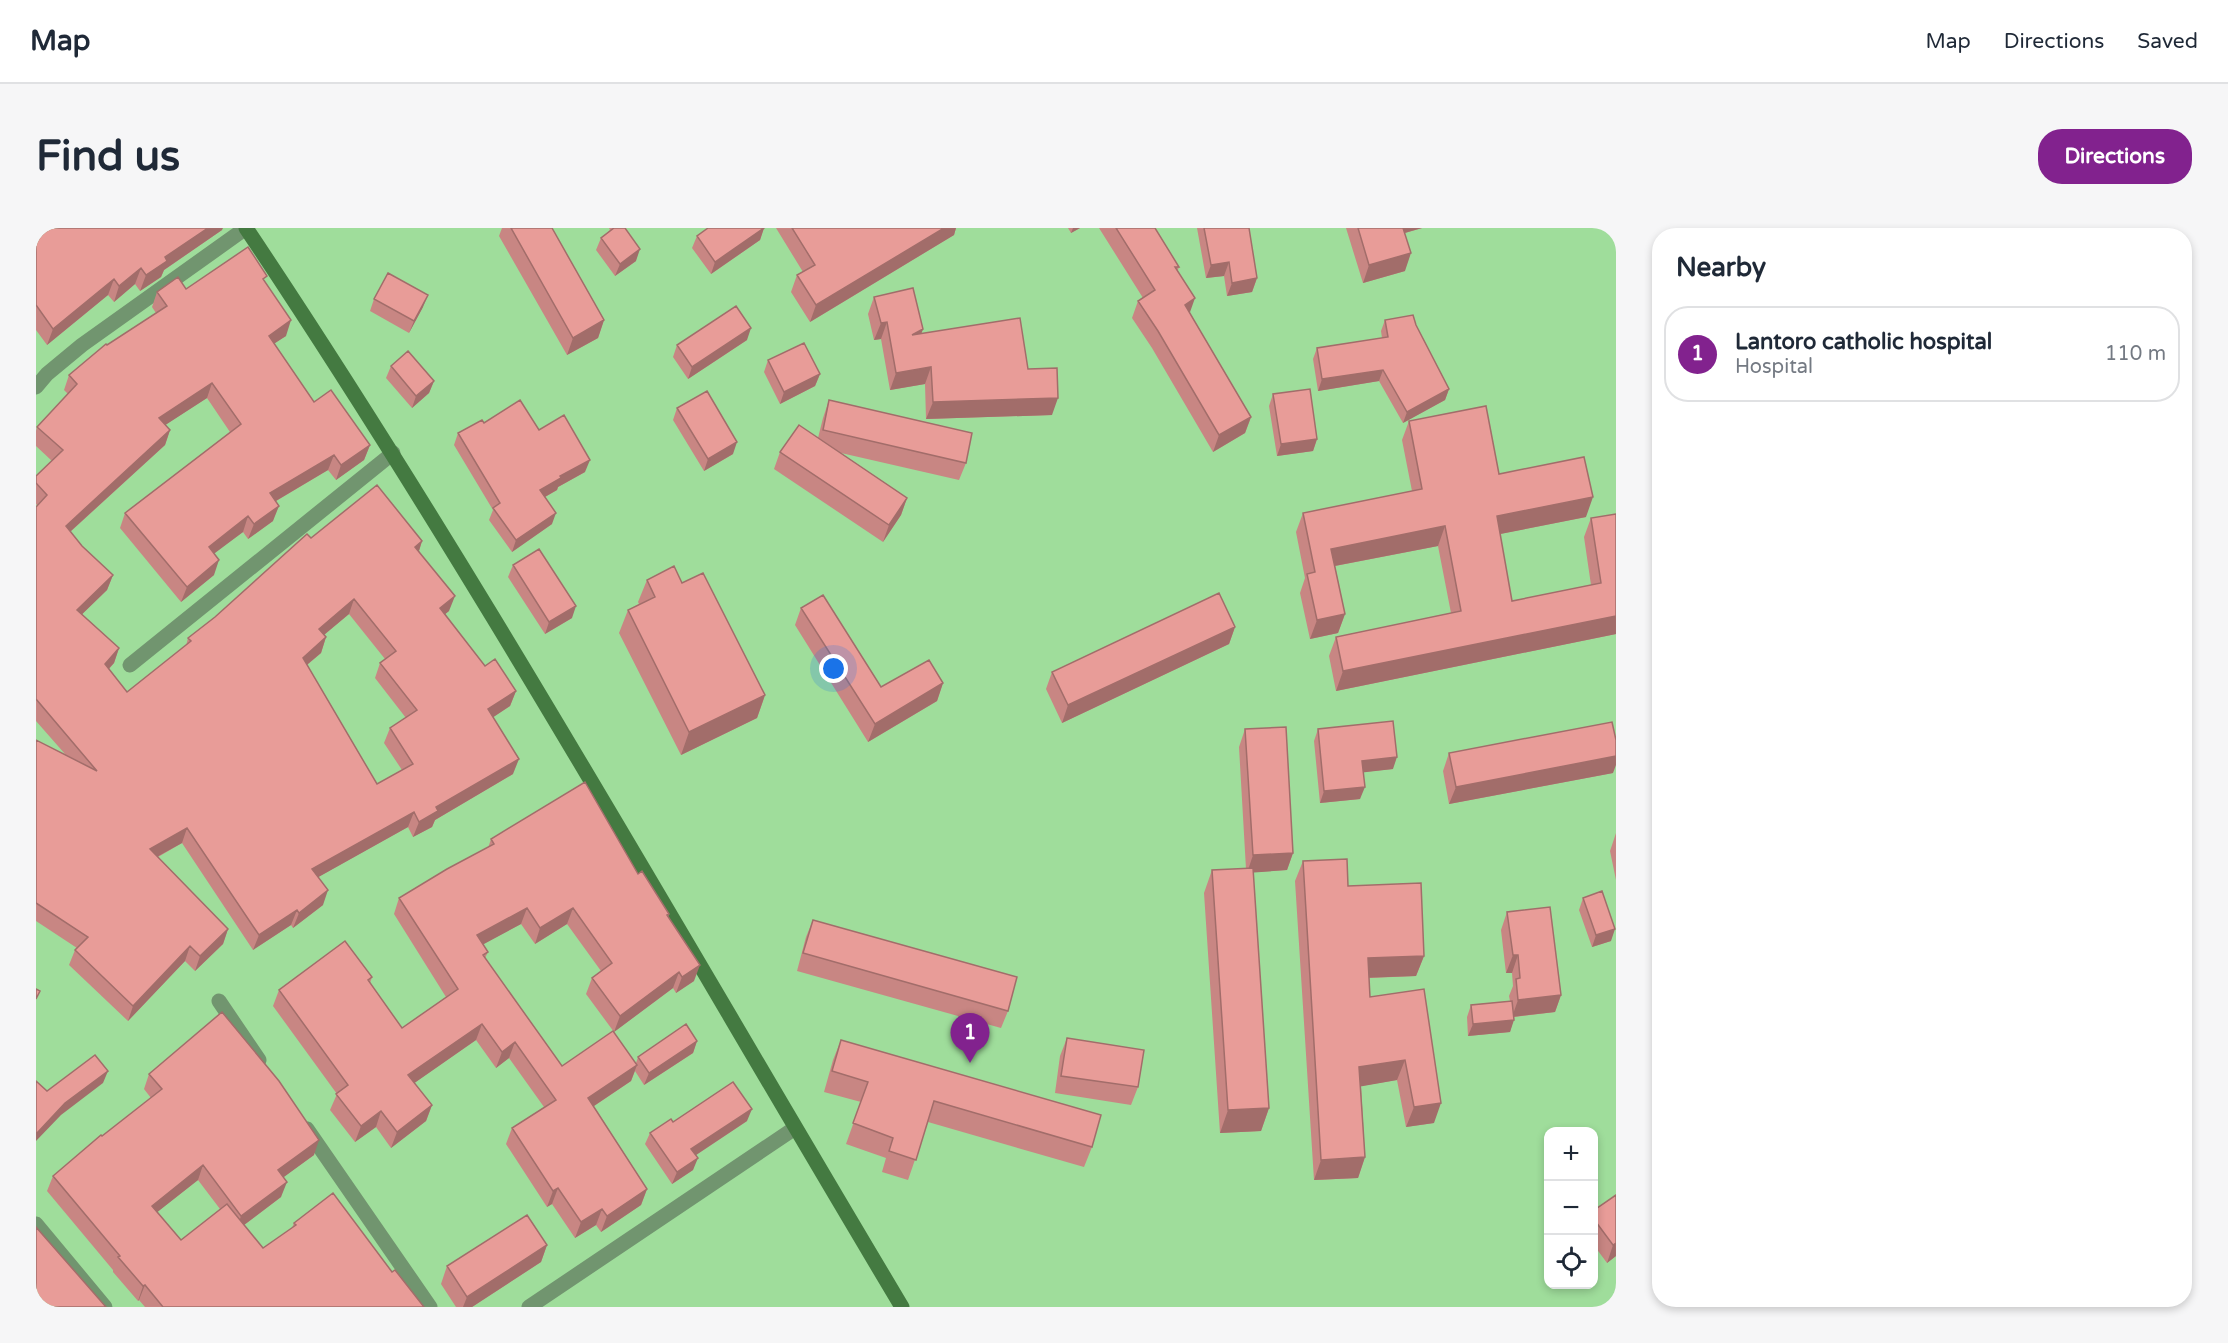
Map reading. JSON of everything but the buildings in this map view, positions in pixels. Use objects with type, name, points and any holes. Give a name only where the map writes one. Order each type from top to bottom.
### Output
[{"type":"street","points":[[36,387],[47,374],[82,345],[246,228],[393,453],[500,626],[902,1307]]},
{"type":"street","points":[[130,665],[393,453]]},
{"type":"street","points":[[219,1001],[267,1070]]},
{"type":"street","points":[[301,1120],[430,1307]]},
{"type":"street","points":[[529,1307],[795,1128]]},
{"type":"street","points":[[36,1224],[105,1307]]},
{"type":"place","name":"Lantoro catholic hospital","points":[[970,1063]]}]
